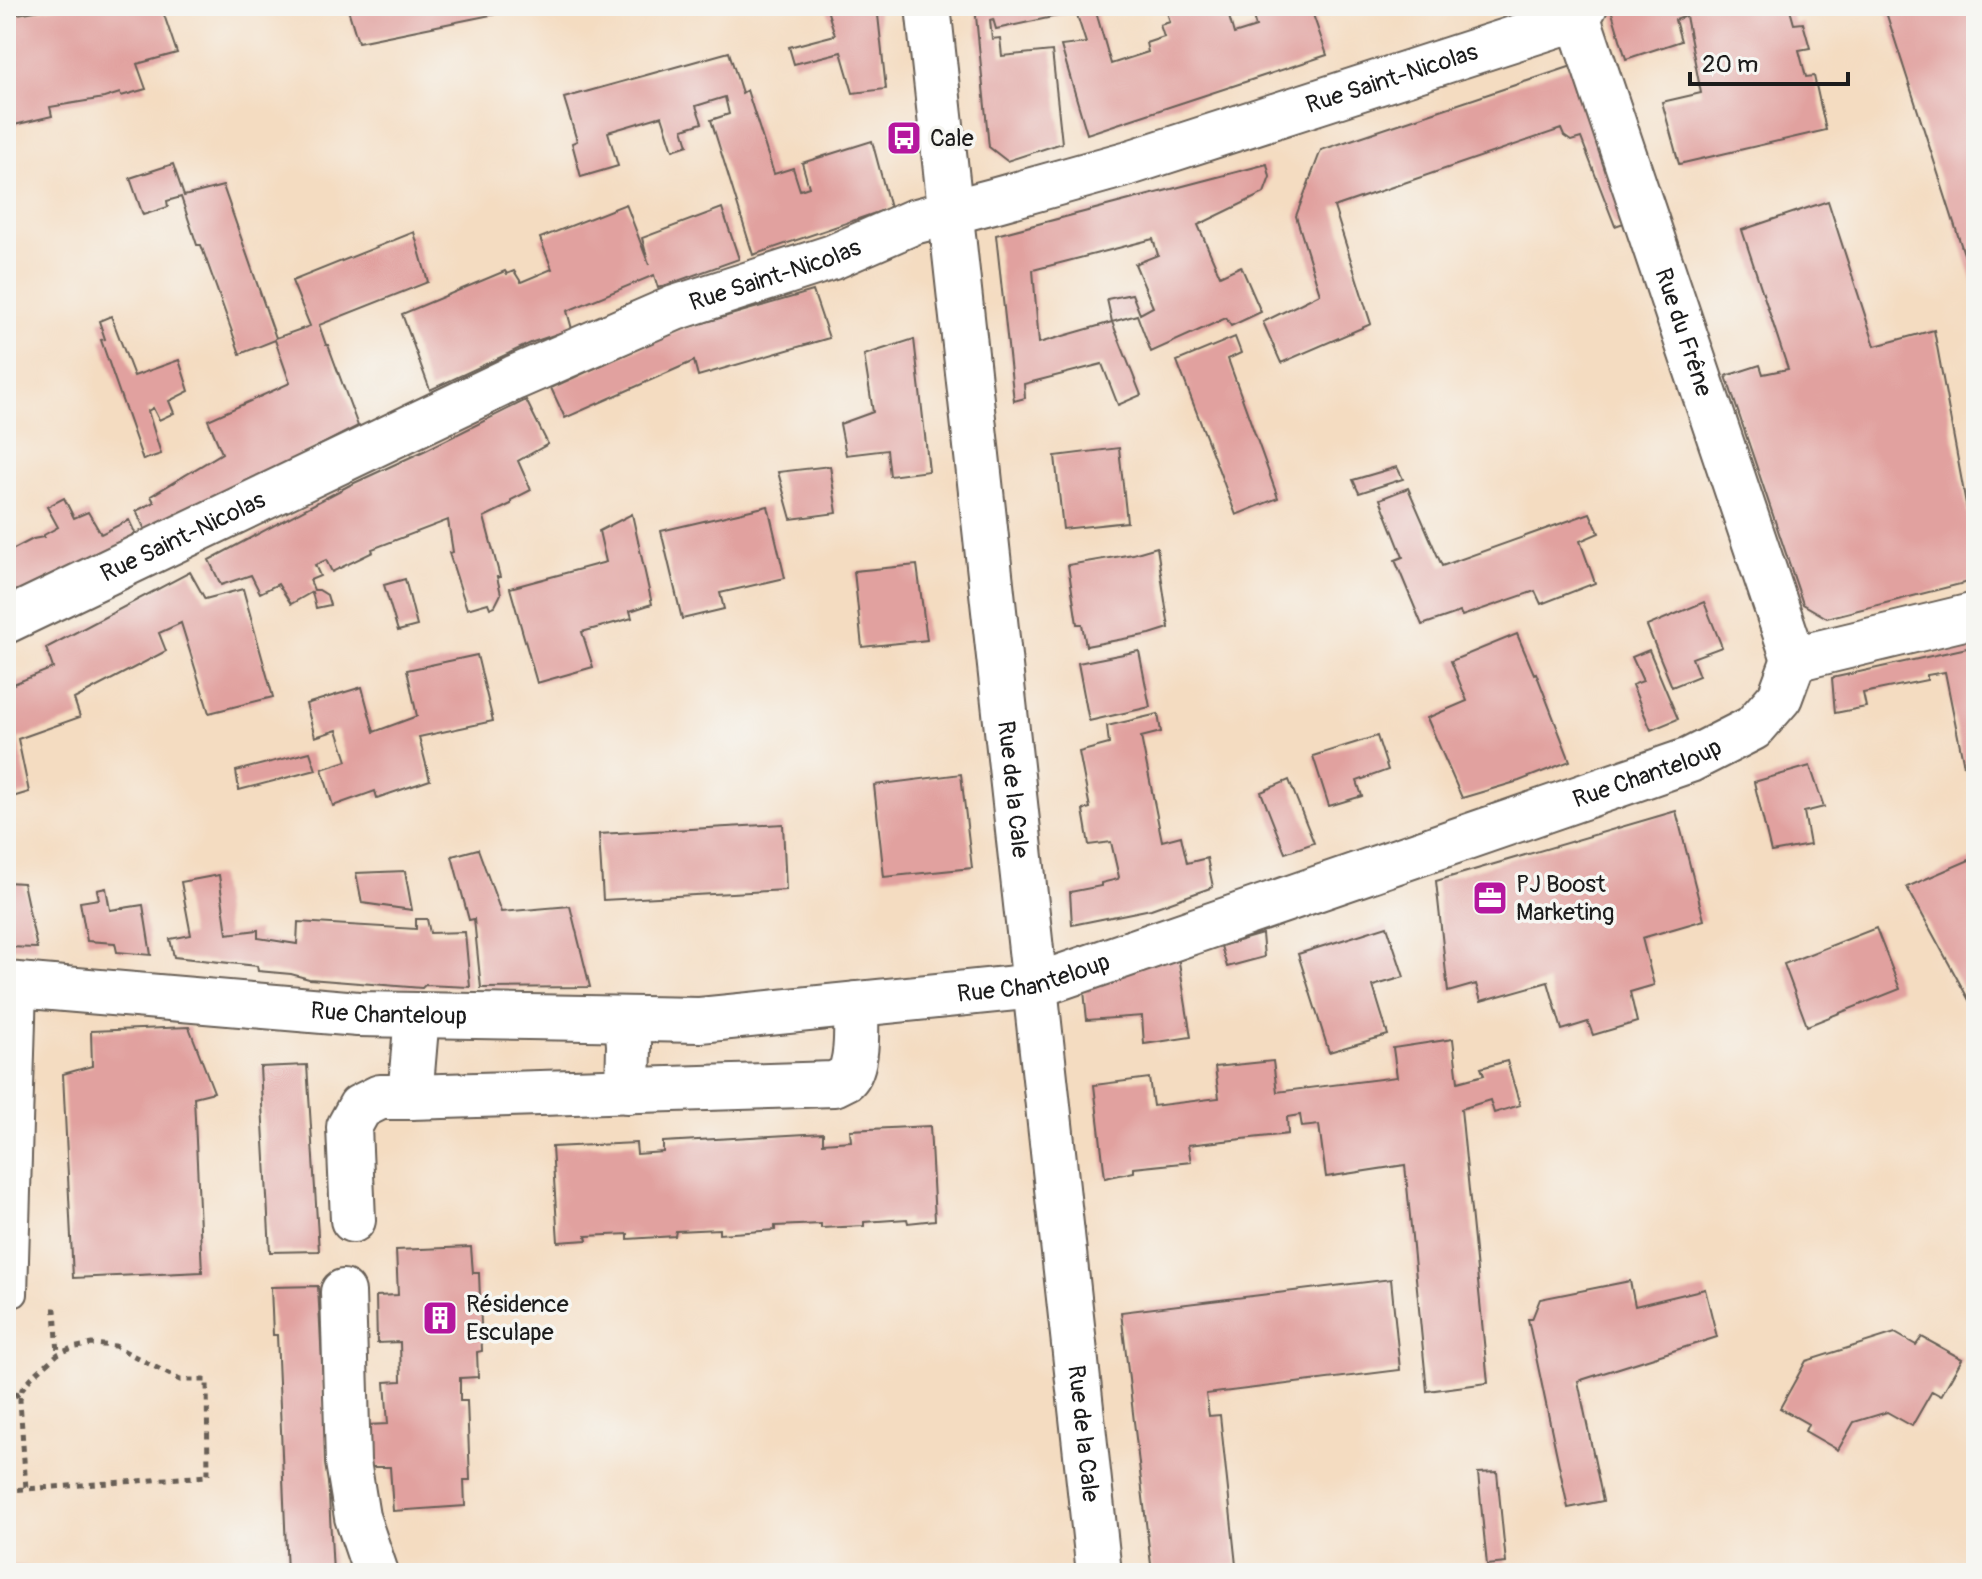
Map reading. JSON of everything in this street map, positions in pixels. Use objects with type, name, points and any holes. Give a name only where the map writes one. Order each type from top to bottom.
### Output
[{"type":"street","name":"Rue de la Cale","points":[[928,6],[1099,1573]]},
{"type":"street","name":"Rue Saint-Nicolas","points":[[6,621],[514,378],[675,308],[833,257],[913,222],[1129,163],[1578,10]]},
{"type":"street","name":"Rue du Frêne","points":[[1578,10],[1794,659]]},
{"type":"street","points":[[1794,659],[1976,615]]},
{"type":"street","name":"Rue Chanteloup","points":[[15,984],[358,1014],[700,1020],[1035,986],[1690,760],[1753,728],[1780,697],[1794,659]]},
{"type":"street","points":[[353,1220],[349,1127],[360,1107],[380,1097],[834,1084],[845,1078],[852,1069],[856,1004]]},
{"type":"street","points":[[410,1097],[417,1015]]},
{"type":"street","points":[[627,1019],[628,1091]]},
{"type":"street","points":[[343,1292],[348,1462],[357,1517],[376,1573]]},
{"type":"lane","points":[[15,984],[15,1294]]},
{"type":"path","points":[[6,1490],[26,1489],[208,1476],[207,1380],[180,1380],[115,1346],[92,1344],[72,1348],[50,1360],[22,1389],[20,1400],[26,1489]]},
{"type":"path","points":[[6,1384],[20,1400]]},
{"type":"building","points":[[64,6],[161,6],[177,53],[137,64],[146,89],[50,107],[52,116],[6,127],[6,16]]},
{"type":"building","points":[[347,6],[530,6],[530,7],[358,42]]},
{"type":"building","points":[[826,6],[877,6],[886,89],[853,93],[841,52],[794,64],[789,47],[835,35]]},
{"type":"building","points":[[975,6],[1113,6],[1096,12],[1111,64],[1148,52],[1146,43],[1164,37],[1160,25],[1170,22],[1165,6],[1226,6],[1234,34],[1256,27],[1250,6],[1280,6],[1281,11],[1295,6],[1310,6],[1327,55],[1087,134],[1061,46],[1086,43],[1076,12],[996,29],[993,19],[990,20],[992,39],[1000,38],[1002,56],[1052,51],[1062,143],[1007,161],[989,147]]},
{"type":"building","points":[[1610,6],[1789,6],[1794,24],[1803,23],[1810,48],[1799,50],[1806,77],[1814,76],[1826,130],[1679,164],[1662,102],[1701,93],[1686,16],[1675,20],[1681,41],[1626,59]]},
{"type":"building","points":[[1884,6],[1976,6],[1974,285]]},
{"type":"building","points":[[729,52],[742,93],[747,90],[774,174],[793,168],[800,190],[809,187],[802,163],[872,141],[890,208],[753,255],[711,120],[729,114],[725,97],[696,106],[702,123],[683,129],[688,145],[673,150],[662,116],[608,132],[618,166],[581,177],[572,143],[577,141],[564,98]]},
{"type":"building","points":[[1578,64],[1642,217],[1615,226],[1581,138],[1571,141],[1561,129],[1334,207],[1371,324],[1281,363],[1263,322],[1320,294],[1296,216],[1321,150]]},
{"type":"building","points":[[173,164],[184,196],[223,186],[276,338],[310,326],[292,281],[414,232],[428,282],[319,325],[358,426],[147,534],[136,511],[154,502],[151,496],[222,453],[208,420],[290,383],[275,340],[240,354],[181,197],[167,201],[168,207],[143,215],[130,178]]},
{"type":"building","points":[[1267,164],[1270,177],[1264,193],[1198,225],[1220,276],[1241,266],[1261,312],[1231,326],[1226,318],[1151,352],[1137,315],[1112,322],[1141,395],[1118,405],[1102,364],[1024,384],[1025,398],[1014,401],[996,235]],"holes":[[[1153,239],[1158,255],[1135,264],[1153,307],[1140,314],[1132,294],[1107,299],[1112,322],[1039,343],[1033,270]]]},
{"type":"building","points":[[1828,201],[1875,346],[1934,330],[1971,531],[1976,530],[1976,580],[1827,618],[1803,604],[1726,376],[1760,365],[1763,374],[1788,369],[1742,230]]},
{"type":"building","points":[[626,204],[649,265],[642,238],[722,208],[739,259],[658,288],[654,275],[567,311],[572,329],[533,342],[430,390],[402,314],[505,271],[507,274],[514,271],[521,282],[552,269],[540,238]]},
{"type":"building","points":[[813,291],[829,338],[698,376],[694,361],[565,418],[551,388],[679,330]]},
{"type":"building","points":[[111,316],[134,376],[179,360],[189,391],[169,401],[174,413],[159,420],[153,408],[148,411],[161,454],[143,460],[101,340],[105,339],[99,321]]},
{"type":"building","points":[[1235,337],[1241,353],[1228,359],[1278,498],[1236,515],[1177,361]]},
{"type":"building","points":[[914,339],[929,471],[890,476],[887,450],[846,455],[840,424],[873,412],[864,355]]},
{"type":"building","points":[[526,400],[548,444],[518,461],[531,490],[484,517],[500,577],[497,577],[501,594],[495,606],[490,608],[488,603],[467,609],[449,553],[453,552],[448,520],[372,549],[373,552],[332,572],[326,560],[315,565],[320,576],[310,580],[314,590],[327,595],[330,605],[316,608],[312,592],[291,604],[278,584],[260,593],[251,575],[221,585],[209,560],[350,485]]},
{"type":"building","points":[[1119,448],[1127,522],[1063,529],[1055,456]]},
{"type":"building","points":[[830,466],[837,513],[791,519],[778,472]]},
{"type":"building","points":[[1397,467],[1403,479],[1359,493],[1353,480]]},
{"type":"building","points":[[1408,488],[1442,566],[1590,513],[1599,533],[1580,541],[1595,583],[1541,604],[1535,591],[1462,616],[1460,612],[1422,625],[1395,560],[1403,557],[1380,499]]},
{"type":"building","points":[[64,498],[74,518],[88,512],[101,534],[129,520],[138,539],[6,606],[6,558],[10,561],[6,553],[33,539],[44,537],[58,527],[47,507]]},
{"type":"building","points":[[768,506],[785,578],[720,593],[724,609],[682,619],[661,531]]},
{"type":"building","points":[[632,514],[652,604],[630,611],[632,618],[582,632],[593,667],[537,683],[510,588],[606,562],[599,531]]},
{"type":"building","points":[[1157,547],[1169,628],[1086,646],[1082,624],[1077,624],[1068,565]]},
{"type":"building","points":[[917,565],[927,640],[862,647],[854,571]]},
{"type":"building","points":[[190,572],[205,599],[243,589],[273,697],[209,713],[181,623],[159,633],[166,651],[74,699],[80,717],[18,739],[29,792],[6,799],[6,687],[53,668],[46,648]]},
{"type":"building","points":[[405,579],[417,626],[398,631],[384,585]]},
{"type":"building","points":[[1704,602],[1722,647],[1692,658],[1699,676],[1672,687],[1647,626]]},
{"type":"building","points":[[1517,634],[1536,673],[1570,761],[1462,798],[1427,718],[1467,701],[1451,661]]},
{"type":"building","points":[[1976,646],[1976,763],[1964,766],[1945,672],[1927,675],[1927,680],[1863,693],[1866,707],[1835,713],[1832,678]]},
{"type":"building","points":[[1649,650],[1678,719],[1651,730],[1632,685],[1643,681],[1632,657]]},
{"type":"building","points":[[1139,651],[1150,707],[1089,721],[1078,663]]},
{"type":"building","points":[[477,655],[493,721],[419,737],[430,780],[377,798],[375,791],[333,806],[322,769],[347,761],[337,730],[315,737],[306,704],[362,687],[374,732],[417,716],[407,670]]},
{"type":"building","points":[[1158,714],[1161,732],[1141,737],[1162,841],[1181,836],[1187,863],[1207,858],[1213,887],[1151,909],[1072,925],[1070,892],[1101,886],[1101,883],[1119,877],[1111,842],[1089,845],[1083,810],[1090,808],[1079,752],[1109,744],[1107,726]]},
{"type":"building","points":[[1377,736],[1388,770],[1357,781],[1362,796],[1329,806],[1313,756]]},
{"type":"building","points":[[310,752],[316,770],[239,790],[236,771]]},
{"type":"building","points":[[1810,766],[1824,807],[1804,812],[1810,845],[1771,852],[1754,782]]},
{"type":"building","points":[[961,774],[972,868],[884,877],[874,785]]},
{"type":"building","points":[[1289,780],[1314,843],[1285,853],[1261,792]]},
{"type":"building","points":[[1676,811],[1704,920],[1642,938],[1654,985],[1630,992],[1637,1022],[1593,1035],[1588,1022],[1562,1030],[1548,982],[1481,1001],[1476,984],[1448,992],[1436,881]]},
{"type":"building","points":[[783,824],[786,890],[603,900],[599,834]]},
{"type":"building","points":[[478,849],[501,912],[570,906],[590,987],[481,988],[474,919],[469,920],[452,856]]},
{"type":"building","points":[[1976,857],[1976,1013],[1907,887]]},
{"type":"building","points":[[405,871],[412,910],[362,903],[356,873]]},
{"type":"building","points":[[219,875],[227,934],[258,930],[258,938],[297,944],[298,922],[416,929],[416,919],[427,919],[430,933],[465,932],[470,987],[425,985],[422,988],[309,979],[258,971],[257,966],[174,957],[170,939],[191,935],[181,882]]},
{"type":"building","points":[[6,882],[23,883],[37,948],[6,947]]},
{"type":"building","points":[[106,888],[110,910],[143,905],[151,955],[117,952],[115,943],[87,941],[80,902],[99,899],[97,890]]},
{"type":"building","points":[[1387,926],[1404,977],[1373,986],[1388,1035],[1329,1052],[1298,954]]},
{"type":"building","points":[[1876,928],[1900,989],[1807,1026],[1784,964]]},
{"type":"building","points":[[1262,934],[1264,957],[1227,967],[1221,946]]},
{"type":"building","points":[[1178,956],[1191,1037],[1144,1044],[1142,1016],[1087,1020],[1082,971]]},
{"type":"building","points":[[189,1027],[214,1092],[194,1097],[202,1272],[73,1278],[63,1074],[92,1066],[91,1031]]},
{"type":"building","points":[[1453,1039],[1458,1082],[1484,1075],[1481,1068],[1507,1061],[1520,1105],[1494,1113],[1490,1100],[1461,1109],[1488,1383],[1427,1391],[1405,1165],[1326,1177],[1319,1125],[1302,1127],[1300,1115],[1287,1117],[1288,1134],[1188,1145],[1191,1162],[1134,1168],[1134,1172],[1105,1178],[1094,1085],[1149,1078],[1153,1106],[1219,1098],[1215,1067],[1273,1061],[1277,1092],[1397,1077],[1393,1048]]},
{"type":"building","points":[[307,1065],[319,1251],[270,1252],[260,1067]]},
{"type":"building","points":[[930,1126],[935,1220],[864,1222],[864,1226],[821,1228],[821,1224],[775,1226],[775,1230],[719,1234],[719,1229],[676,1231],[675,1236],[628,1239],[628,1234],[586,1236],[587,1240],[558,1242],[552,1147],[636,1143],[637,1154],[663,1152],[663,1142],[823,1133],[823,1143],[851,1141],[850,1130]]},
{"type":"building","points":[[471,1247],[473,1273],[479,1273],[482,1351],[477,1352],[478,1377],[460,1378],[460,1401],[467,1401],[470,1480],[464,1480],[465,1506],[393,1511],[390,1467],[369,1467],[367,1425],[388,1424],[385,1382],[401,1381],[400,1342],[377,1343],[376,1296],[398,1295],[396,1250]]},
{"type":"building","points":[[1391,1279],[1400,1370],[1206,1394],[1209,1416],[1220,1415],[1236,1565],[1223,1566],[1224,1573],[1152,1573],[1121,1312]]},
{"type":"building","points":[[1630,1281],[1635,1306],[1705,1289],[1717,1337],[1578,1381],[1603,1501],[1568,1508],[1528,1319],[1532,1319],[1540,1299]]},
{"type":"building","points":[[318,1286],[333,1573],[287,1573],[277,1335],[273,1335],[271,1287]]},
{"type":"building","points":[[1895,1333],[1916,1345],[1922,1337],[1962,1359],[1941,1396],[1932,1391],[1912,1426],[1887,1412],[1854,1422],[1838,1450],[1805,1431],[1808,1424],[1780,1408],[1806,1361]]},
{"type":"building","points":[[1497,1472],[1506,1563],[1487,1565],[1478,1473]]},
{"type":"building","points":[[6,1564],[57,1571],[57,1573],[6,1573]]},
{"type":"place","name":"Cale","points":[[904,138]]},
{"type":"place","name":"PJ Boost Marketing","points":[[1490,898]]},
{"type":"place","name":"Résidence Esculape","points":[[440,1318]]}]
